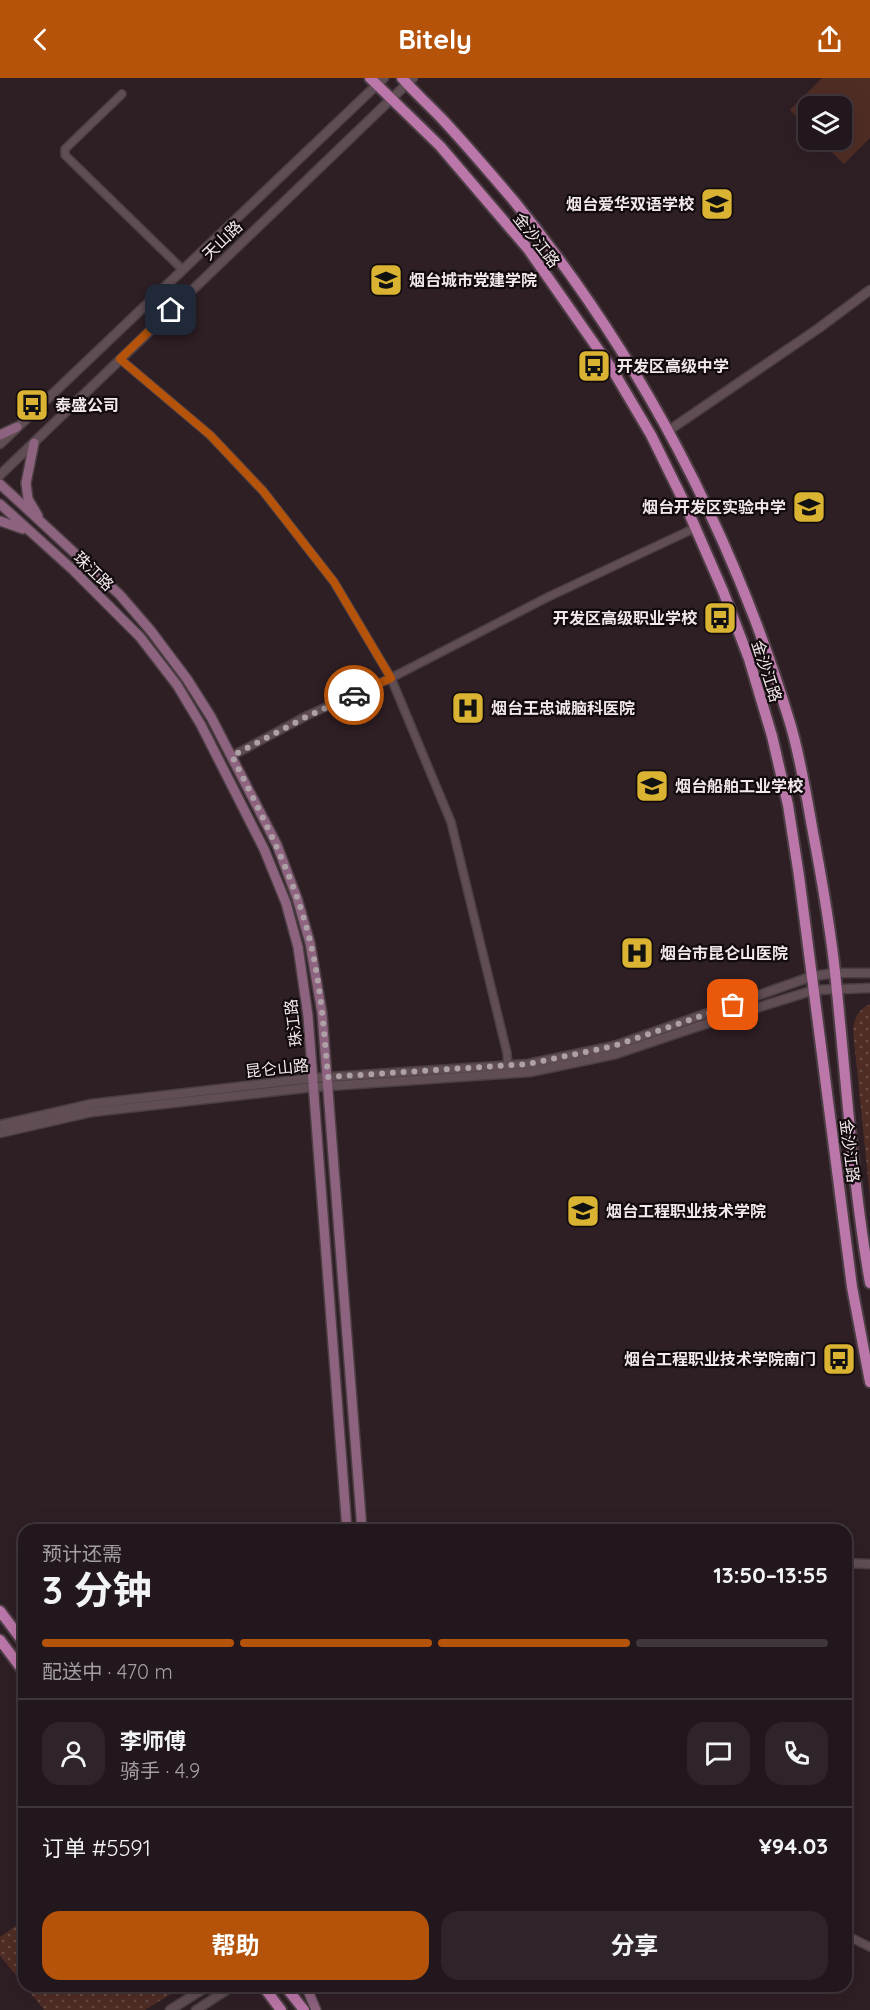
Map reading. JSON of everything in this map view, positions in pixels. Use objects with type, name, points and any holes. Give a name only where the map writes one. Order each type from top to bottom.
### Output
[{"type":"main road","name":"金沙江路","points":[[377,80],[440,146],[528,249],[612,369],[645,426],[695,528],[723,591],[749,659],[772,736],[788,805],[813,976],[852,1287],[870,1382]]},
{"type":"main road","name":"金沙江路","points":[[407,80],[482,162],[568,271],[620,349],[698,488],[766,652],[791,725],[812,826],[836,973],[870,1283]]},
{"type":"main road","points":[[0,435],[18,427]]},
{"type":"main road","points":[[34,442],[26,483],[28,499],[42,524]]},
{"type":"main road","points":[[0,484],[120,595],[187,679],[232,756],[276,845],[297,898],[310,942],[322,1013],[362,1524]]},
{"type":"main road","name":"珠江路","points":[[0,504],[80,577],[140,637],[177,685],[218,757],[264,849],[286,903],[298,947],[308,1016],[347,1524]]},
{"type":"main road","points":[[0,521],[32,533]]},
{"type":"main road","points":[[0,1611],[18,1635]]},
{"type":"main road","points":[[0,1640],[18,1664]]},
{"type":"main road","points":[[268,1992],[281,2010]]},
{"type":"main road","points":[[290,1992],[304,2010]]},
{"type":"main road","points":[[308,1992],[316,2010]]},
{"type":"street","name":"天山路","points":[[0,444],[183,270],[377,80]]},
{"type":"street","name":"天山路","points":[[0,475],[393,98],[407,80]]},
{"type":"street","points":[[122,94],[65,149],[65,155],[183,270]]},
{"type":"street","points":[[668,431],[819,328],[870,290]]},
{"type":"street","points":[[120,359],[210,435],[263,491],[334,582],[391,678],[451,822],[507,1053],[508,1074]]},
{"type":"street","points":[[232,756],[548,597],[695,528]]},
{"type":"street","name":"昆仑山路","points":[[0,1125],[91,1104],[528,1064],[614,1046],[813,976],[870,973]]},
{"type":"street","name":"昆仑山路","points":[[329,1081],[530,1072],[616,1054],[814,990],[870,988]]},
{"type":"street","name":"昆仑山路","points":[[0,1133],[92,1112],[314,1082]]},
{"type":"street","points":[[852,1563],[870,1564]]},
{"type":"street","points":[[852,1938],[870,1947]]},
{"type":"street","points":[[170,2010],[198,1992]]},
{"type":"street","points":[[196,2010],[224,1992]]},
{"type":"shaded area","points":[[822,78],[870,78],[870,138],[844,164],[829,150],[852,150],[852,96],[804,96]]},
{"type":"shaded area","points":[[798,102],[798,118],[790,110]]},
{"type":"shaded area","points":[[870,1004],[870,1197],[853,1030],[858,1014]]},
{"type":"shaded area","points":[[18,1924],[18,1978],[0,1956],[0,1937]]},
{"type":"shaded area","points":[[30,1992],[174,1992],[145,2010],[44,2010]]},
{"type":"way so far","points":[[354,695],[232,756],[276,845],[297,898],[310,942],[322,1013],[328,1077],[528,1064],[614,1046],[733,1005]]},
{"type":"place","name":"烟台爱华双语学校","points":[[717,204]]},
{"type":"place","name":"烟台城市党建学院","points":[[386,280]]},
{"type":"place","name":"开发区高级中学","points":[[594,366]]},
{"type":"place","name":"泰盛公司","points":[[32,405]]},
{"type":"place","name":"烟台开发区实验中学","points":[[809,507]]},
{"type":"place","name":"开发区高级职业学校","points":[[720,618]]},
{"type":"place","name":"烟台王忠诚脑科医院","points":[[468,708]]},
{"type":"place","name":"烟台船舶工业学校","points":[[652,786]]},
{"type":"place","name":"烟台市昆仑山医院","points":[[637,953]]},
{"type":"place","name":"烟台工程职业技术学院","points":[[583,1211]]},
{"type":"place","name":"烟台工程职业技术学院南门","points":[[839,1359]]},
{"type":"route","points":[[171,310],[120,359],[210,435],[263,491],[334,582],[391,678],[354,695]]}]
